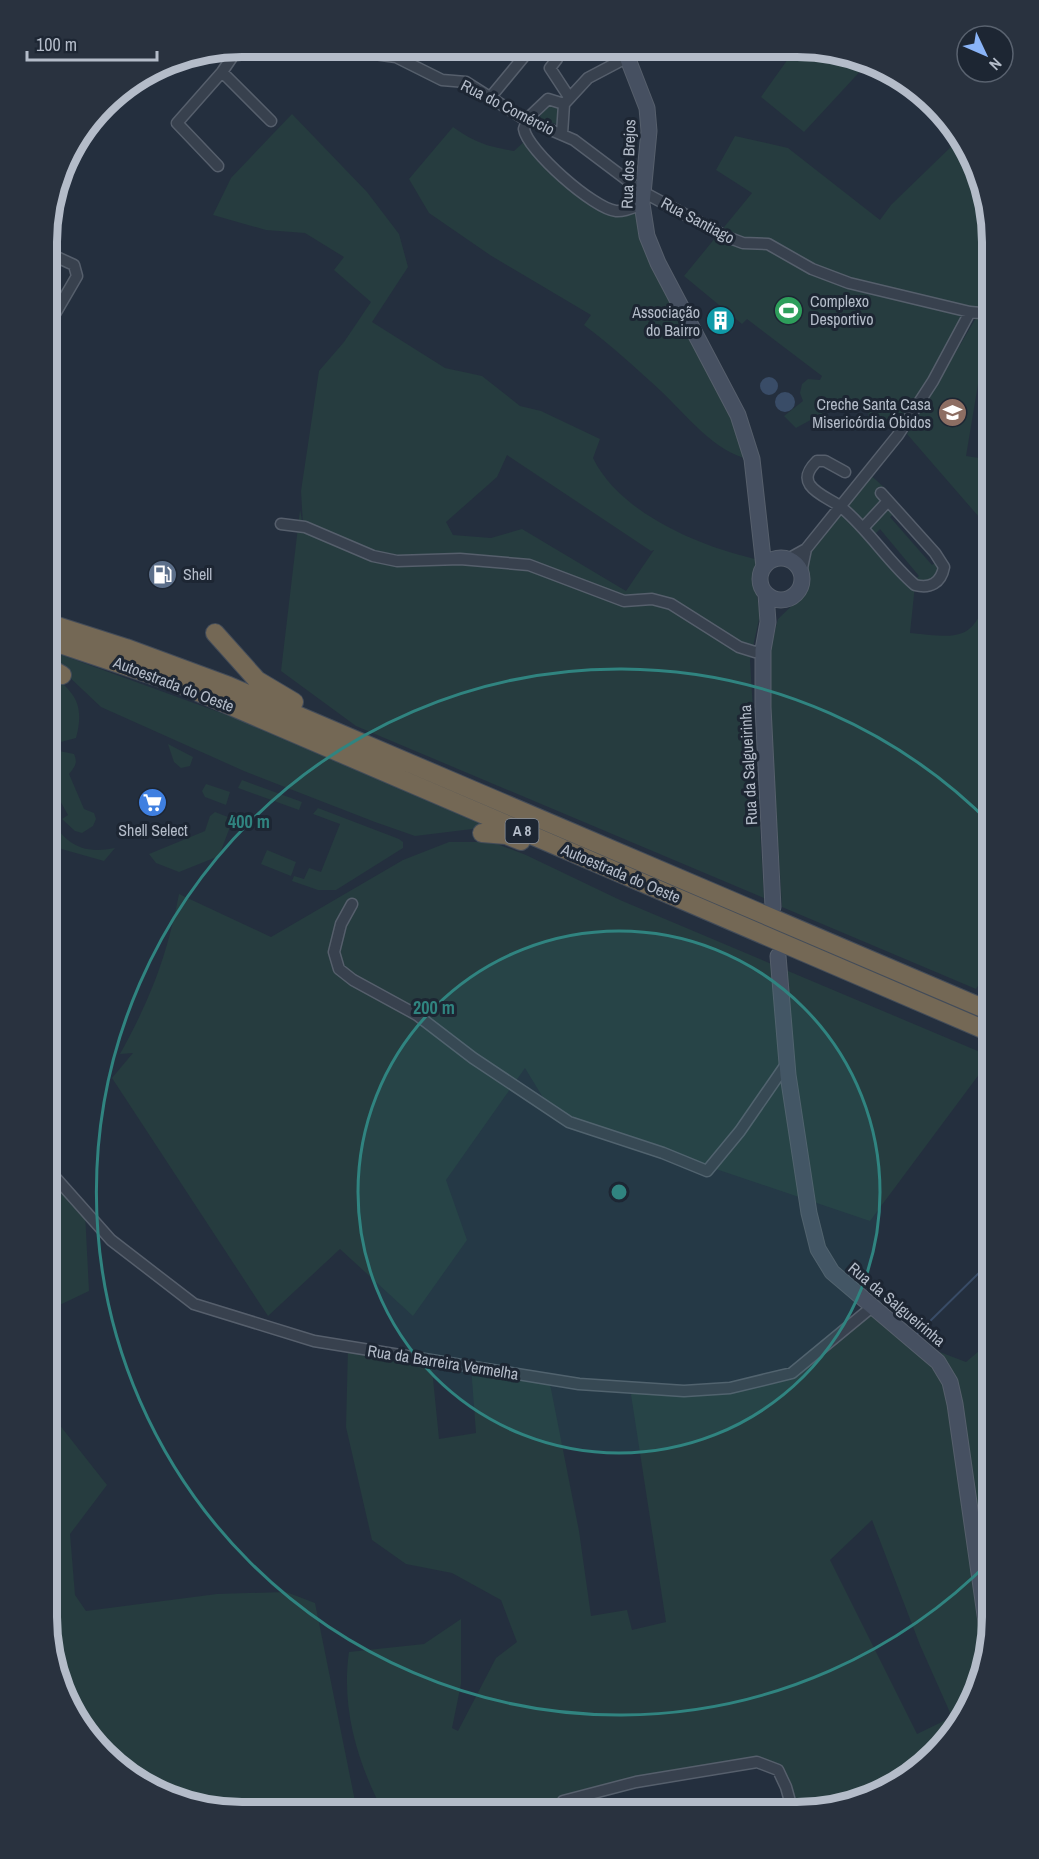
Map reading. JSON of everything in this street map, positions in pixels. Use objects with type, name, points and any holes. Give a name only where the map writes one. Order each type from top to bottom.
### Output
[{"type":"highway","name":"Autoestrada do Oeste","points":[[57,627],[195,673],[374,747],[982,1008]]},
{"type":"highway","points":[[215,633],[257,680],[285,698],[348,728],[374,747]]},
{"type":"highway","name":"Autoestrada do Oeste","points":[[57,643],[182,685],[982,1029]]},
{"type":"highway","points":[[482,832],[506,835],[626,884],[678,897]]},
{"type":"street","name":"Rua do Comércio","points":[[396,57],[442,80],[466,82],[489,99],[562,134],[588,149],[643,198]]},
{"type":"street","points":[[408,61],[410,57]]},
{"type":"street","points":[[489,99],[524,57]]},
{"type":"street","points":[[554,57],[550,68],[567,101]]},
{"type":"street","points":[[562,134],[567,101],[588,78],[620,57]]},
{"type":"street","name":"Rua dos Brejos","points":[[628,57],[647,108],[649,131],[643,198],[647,236],[658,263],[738,416],[752,459],[764,567]]},
{"type":"street","points":[[218,166],[177,123],[232,58]]},
{"type":"street","points":[[222,72],[271,121]]},
{"type":"street","points":[[567,101],[548,99],[528,118],[525,135],[532,148],[590,198],[613,211],[625,210],[643,198]]},
{"type":"street","name":"Rua Santiago","points":[[643,198],[743,243],[768,244],[812,269],[849,283],[982,313]]},
{"type":"street","points":[[57,257],[74,265],[77,276],[57,311]]},
{"type":"street","points":[[806,549],[764,567],[760,581],[766,594],[783,600],[798,591],[806,549],[898,435],[933,381],[970,312]]},
{"type":"street","points":[[845,472],[825,461],[817,461],[809,468],[807,478],[811,487],[840,506],[863,528],[915,585],[922,587],[935,584],[942,576],[944,567],[935,553],[885,497],[863,528]]},
{"type":"street","points":[[281,524],[305,527],[373,556],[397,561],[460,558],[528,565],[624,601],[652,599],[671,604],[739,647],[755,652],[763,650]]},
{"type":"street","points":[[763,547],[798,567],[801,573]]},
{"type":"street","name":"Rua da Salgueirinha","points":[[766,594],[768,622],[763,650],[763,707],[773,907]]},
{"type":"street","name":"Rua da Salgueirinha","points":[[768,622],[783,600]]},
{"type":"street","points":[[352,904],[341,924],[334,952],[339,969],[353,980],[417,1016],[473,1058],[569,1122],[663,1153],[707,1171],[740,1131],[787,1063]]},
{"type":"street","name":"Rua da Salgueirinha","points":[[778,956],[787,1063],[809,1212],[818,1249],[832,1272],[938,1362],[950,1382],[956,1404],[982,1592]]},
{"type":"street","name":"Rua da Barreira Vermelha","points":[[57,1179],[111,1240],[194,1304],[314,1341],[579,1384],[684,1391],[759,1383],[792,1373],[872,1307]]},
{"type":"street","points":[[563,1801],[636,1782],[757,1762],[778,1770],[789,1802]]},
{"type":"green space","points":[[785,57],[809,57],[862,69],[804,132],[761,97],[788,59]]},
{"type":"green space","points":[[549,103],[561,108],[559,125],[539,118]]},
{"type":"green space","points":[[292,114],[367,192],[399,234],[408,267],[372,322],[445,368],[482,376],[520,406],[541,411],[600,439],[593,458],[606,478],[622,496],[665,526],[714,547],[760,560],[755,583],[760,615],[750,660],[764,898],[356,726],[281,671],[300,510],[303,525],[301,491],[319,371],[344,342],[371,302],[334,270],[344,257],[305,233],[266,230],[213,215],[231,178]],"holes":[[[507,455],[651,551],[654,550],[626,591],[522,529],[491,538],[453,535],[446,522],[497,477]]]},
{"type":"green space","points":[[453,127],[482,143],[514,151],[527,139],[532,148],[613,211],[637,210],[749,459],[713,441],[662,392],[584,325],[591,315],[490,255],[429,213],[409,179]]},
{"type":"green space","points":[[735,136],[788,148],[880,220],[891,205],[954,144],[963,160],[976,194],[980,218],[982,313],[970,312],[900,431],[868,417],[870,404],[863,399],[825,412],[796,428],[784,416],[803,401],[800,393],[802,384],[808,379],[820,380],[822,376],[747,319],[742,324],[684,276],[752,193],[716,170]]},
{"type":"green space","points":[[976,318],[982,318],[982,372],[980,372],[966,456],[982,458],[982,520],[907,434]]},
{"type":"green space","points":[[867,472],[886,489],[881,493],[897,511],[890,517],[932,565],[939,559],[942,576],[915,585],[910,633],[956,635],[972,626],[982,610],[982,980],[976,989],[782,907],[770,712],[770,650],[778,619],[807,591],[806,549]],"holes":[[[880,529],[919,576],[912,582],[872,537]]]},
{"type":"green space","points":[[57,653],[235,718],[497,826],[415,836],[244,771],[101,707],[57,665]]},
{"type":"green space","points":[[57,679],[76,700],[79,716],[76,738],[57,743]]},
{"type":"green space","points":[[168,744],[193,757],[190,766],[181,768],[174,762]]},
{"type":"green space","points":[[57,753],[74,754],[75,765],[69,774],[84,809],[94,813],[96,819],[93,826],[82,833],[75,831],[62,819],[68,815],[57,795]]},
{"type":"green space","points":[[242,780],[302,802],[299,810],[238,788]]},
{"type":"green space","points":[[206,784],[230,792],[226,805],[205,797],[202,791]]},
{"type":"green space","points":[[318,808],[399,839],[403,842],[403,848],[336,890],[318,890],[292,881],[294,876],[304,879],[309,868],[321,872],[340,824],[313,814]]},
{"type":"green space","points":[[215,812],[233,819],[219,856],[179,872],[156,863],[149,854],[205,831],[210,816]]},
{"type":"green space","points":[[57,828],[67,839],[83,848],[103,850],[115,848],[104,861],[58,848]]},
{"type":"green space","points":[[449,842],[492,842],[526,855],[620,900],[982,1053],[982,1070],[870,1221],[553,1114],[525,1068],[446,1180],[467,1240],[413,1316],[340,1249],[268,1316],[112,1078],[133,1053],[120,1054],[141,1014],[157,976],[179,894],[271,937],[403,860]]},
{"type":"green space","points":[[267,850],[296,862],[291,876],[261,864]]},
{"type":"green space","points":[[57,1180],[85,1212],[89,1291],[57,1306]]},
{"type":"green space","points":[[872,1307],[916,1343],[966,1362],[982,1348],[982,1629],[972,1676],[963,1699],[957,1710],[944,1730],[910,1764],[879,1783],[856,1792],[809,1802],[792,1802],[778,1770],[757,1762],[562,1802],[379,1802],[359,1754],[349,1714],[347,1673],[349,1652],[424,1644],[461,1619],[461,1684],[452,1728],[458,1731],[496,1658],[517,1642],[501,1600],[452,1573],[406,1564],[372,1540],[346,1427],[348,1347],[431,1359],[439,1439],[476,1433],[471,1366],[549,1379],[579,1531],[591,1616],[627,1610],[632,1630],[666,1622],[630,1388],[684,1391],[792,1373]],"holes":[[[872,1520],[920,1645],[952,1717],[917,1734],[830,1560]]]},
{"type":"green space","points":[[57,1422],[107,1485],[70,1534],[75,1595],[86,1611],[217,1594],[286,1592],[315,1603],[355,1802],[218,1800],[194,1796],[171,1788],[139,1771],[103,1739],[88,1720],[76,1699],[63,1665],[57,1617]]},
{"type":"water","points":[[765,377],[773,377],[778,382],[776,393],[765,395],[760,390],[760,382]]},
{"type":"water","points":[[785,392],[792,395],[795,402],[792,409],[785,412],[778,409],[775,402],[778,395]]},
{"type":"waterway","points":[[917,1334],[982,1270]]},
{"type":"place","name":"Complexo Desportivo","points":[[789,310]]},
{"type":"place","name":"Associação do Bairro","points":[[721,321]]},
{"type":"place","name":"Creche Santa Casa Misericórdia Óbidos","points":[[952,413]]},
{"type":"place","name":"Shell","points":[[162,574]]},
{"type":"place","name":"Shell Select","points":[[153,802]]}]
